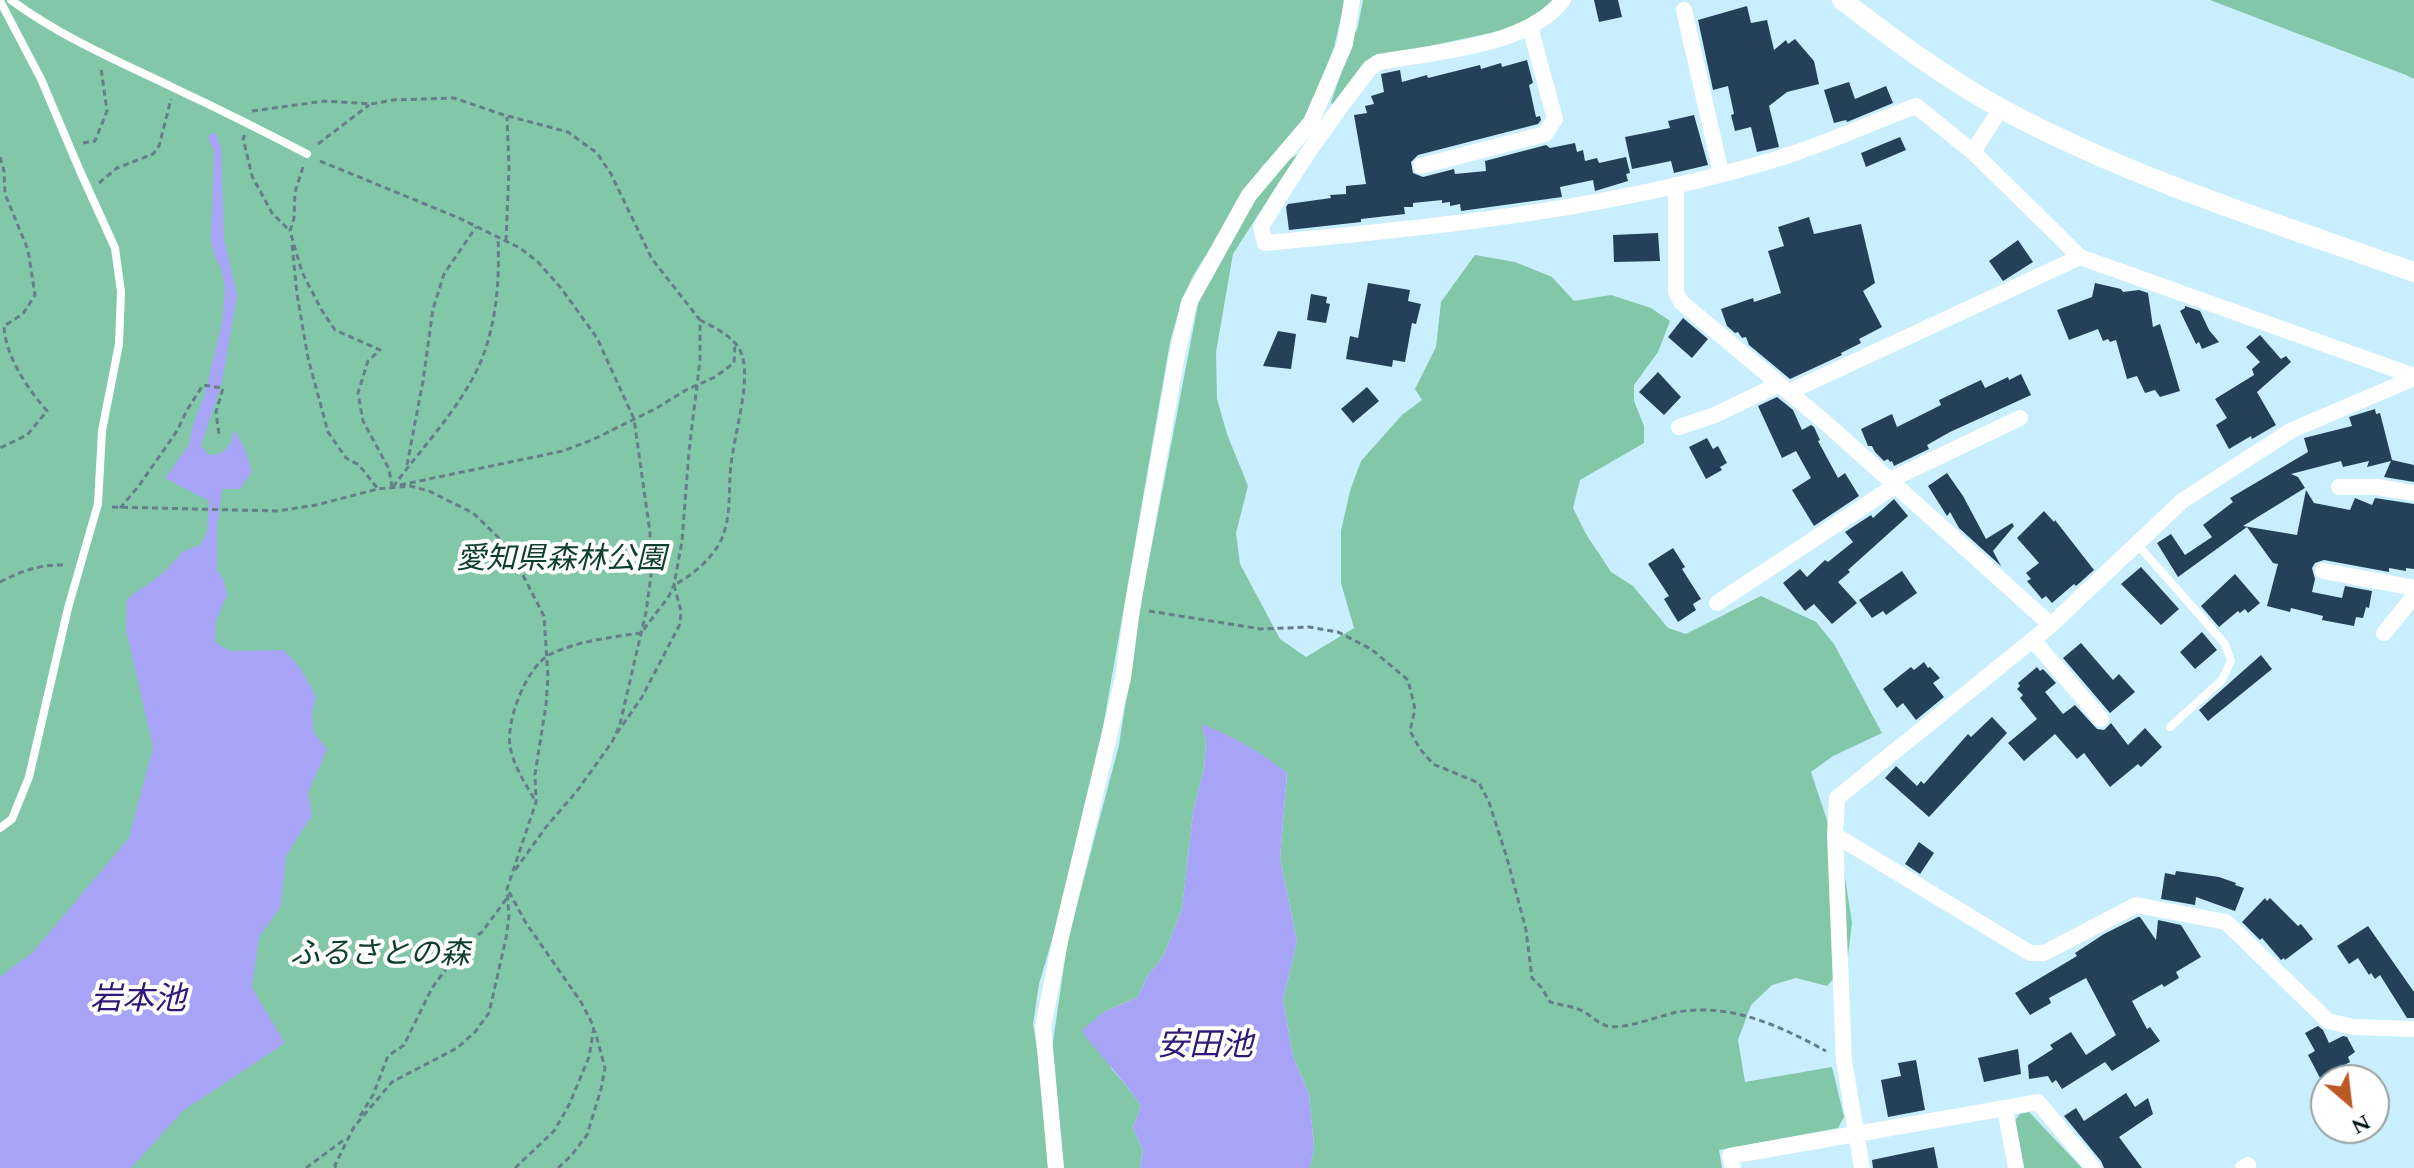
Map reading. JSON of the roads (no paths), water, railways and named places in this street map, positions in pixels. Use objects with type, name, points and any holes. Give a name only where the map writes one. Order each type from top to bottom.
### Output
[{"type":"street","points":[[1352,0],[1345,44],[1316,126],[1261,227],[1265,243],[1392,232],[1542,213],[1676,185],[1787,156],[1916,106],[1973,152],[2080,257],[2414,377]]},
{"type":"street","points":[[1056,1168],[1043,1027],[1061,937],[1123,678],[1132,609],[1189,303],[1249,195],[1370,68],[1379,62],[1495,41],[1530,27],[1555,10],[1563,0]]},
{"type":"street","points":[[1842,0],[1908,50],[2001,108],[2116,164],[2414,272]]},
{"type":"street","points":[[1684,10],[1721,173]]},
{"type":"street","points":[[1421,166],[1545,134],[1555,119],[1530,27]]},
{"type":"street","points":[[1973,152],[2001,108]]},
{"type":"street","points":[[1676,185],[1676,292],[1681,302],[1893,483],[2051,625]]},
{"type":"street","points":[[1679,427],[1784,388],[2080,257]]},
{"type":"street","points":[[1862,1168],[1844,1061],[1835,835],[1837,798],[2051,625],[2182,501],[2292,430],[2414,377]]},
{"type":"street","points":[[1717,603],[1893,483],[2020,418]]},
{"type":"street","points":[[2339,487],[2377,487],[2414,493]]},
{"type":"street","points":[[2323,571],[2414,588]]},
{"type":"street","points":[[2384,633],[2414,596]]},
{"type":"street","points":[[2033,640],[2101,719]]},
{"type":"street","points":[[1835,835],[2030,953],[2044,953],[2136,905],[2226,922],[2328,1021],[2353,1027],[2414,1029]]},
{"type":"street","points":[[1733,1168],[1730,1156],[2038,1102],[2093,1168]]},
{"type":"street","points":[[2005,1108],[2016,1168]]},
{"type":"lane","points":[[11,0],[32,16],[87,47],[307,154]]},
{"type":"lane","points":[[0,1],[41,79],[115,248],[121,292],[119,344],[102,431],[98,504],[68,608],[29,777],[12,819],[0,828]]},
{"type":"lane","points":[[2137,544],[2225,644],[2231,661],[2222,680],[2170,727]]},
{"type":"water","name":"岩本池","points":[[216,133],[221,148],[224,240],[237,295],[222,382],[201,446],[209,455],[223,451],[232,440],[234,429],[245,449],[252,472],[240,489],[222,489],[217,528],[217,570],[224,580],[227,596],[216,620],[215,642],[230,651],[284,650],[300,668],[316,697],[312,714],[314,733],[327,749],[308,793],[312,815],[286,856],[281,906],[259,937],[252,988],[285,1043],[184,1110],[131,1168],[0,1168],[0,977],[32,953],[129,838],[153,747],[126,630],[127,599],[160,575],[183,552],[201,545],[207,532],[209,501],[165,478],[189,445],[222,323],[225,291],[222,271],[211,241],[214,151],[207,136]]},
{"type":"water","name":"安田池","points":[[1201,724],[1246,745],[1287,773],[1280,859],[1297,941],[1283,1000],[1293,1056],[1309,1095],[1314,1147],[1310,1168],[1140,1168],[1143,1150],[1133,1127],[1141,1106],[1081,1031],[1104,1012],[1138,997],[1148,975],[1163,957],[1182,909],[1193,812],[1204,768],[1206,741]]},
{"type":"park label","name":"愛知県森林公園","points":[[561,562]]},
{"type":"park label","name":"ふるさとの森","points":[[380,957]]}]
